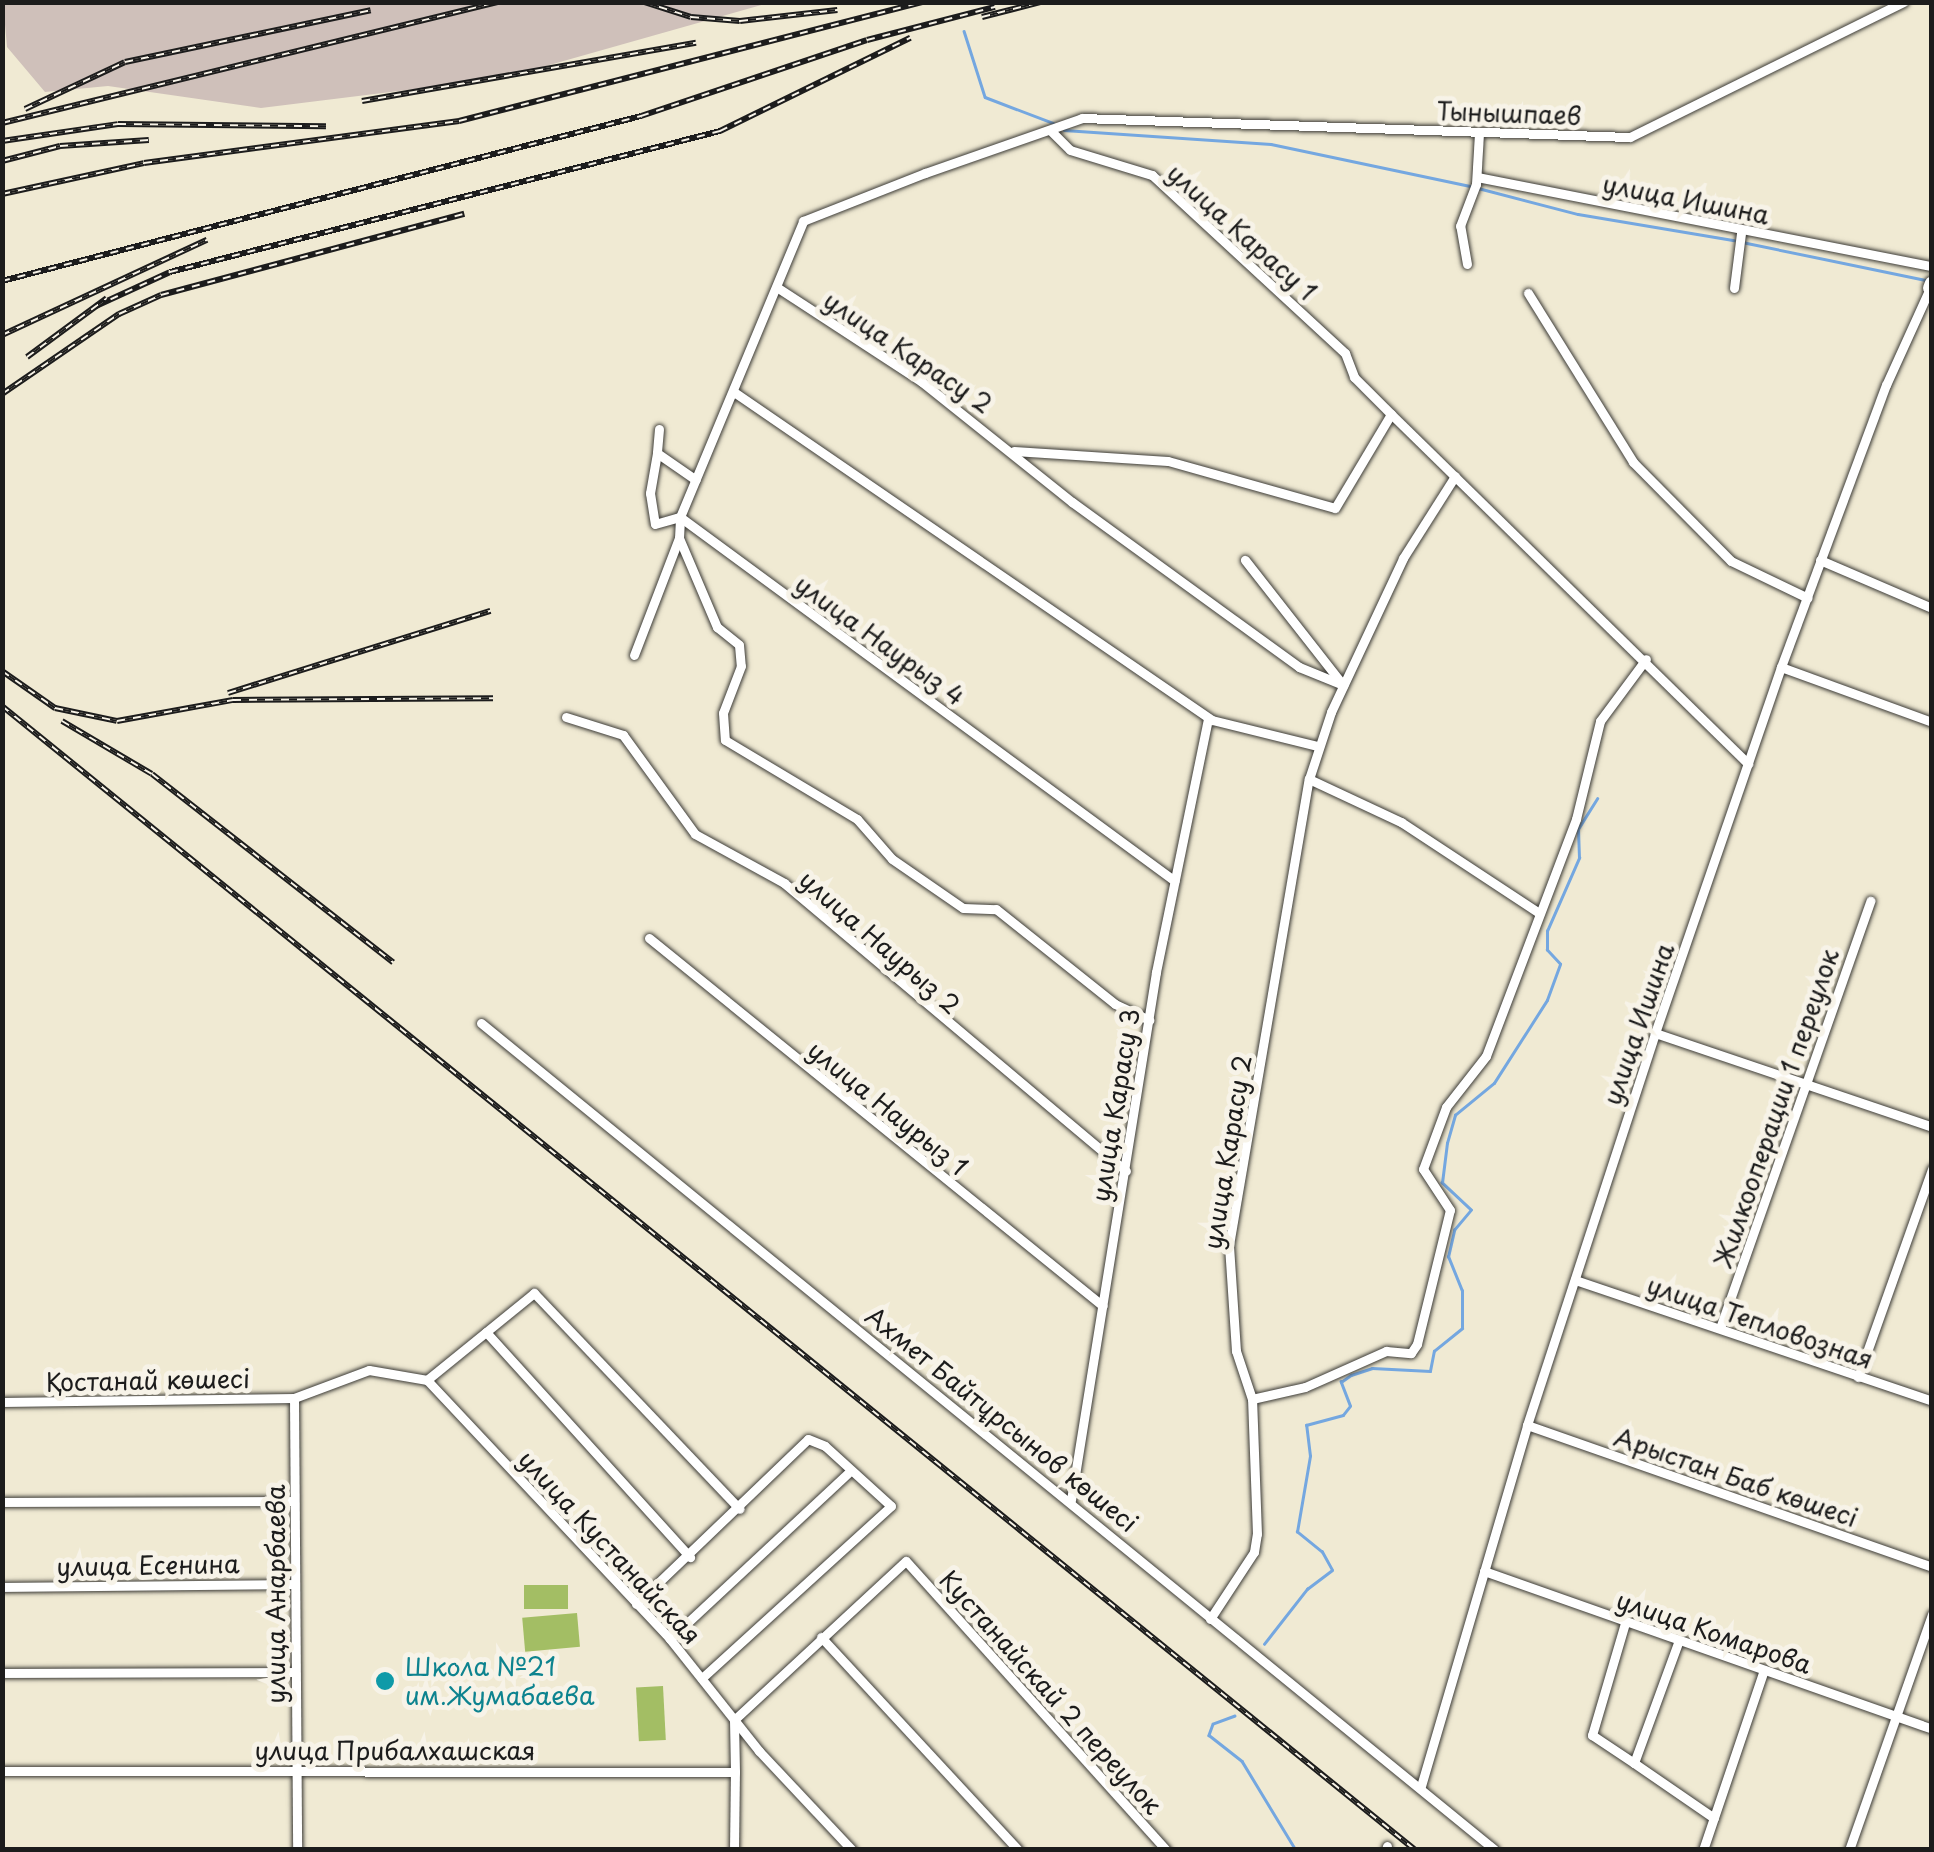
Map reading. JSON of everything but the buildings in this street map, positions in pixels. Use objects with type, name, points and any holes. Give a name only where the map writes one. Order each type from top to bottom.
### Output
[{"type":"street","name":"Тынышпаев","points":[[1052,132],[1082,118],[1630,137],[1903,2]]},
{"type":"street","points":[[634,655],[679,538],[680,517],[778,288],[802,221],[1052,132]]},
{"type":"street","name":"улица Карасу 1","points":[[1052,132],[1070,150],[1152,176],[1345,353],[1354,377],[1646,659],[1748,764]]},
{"type":"street","points":[[1467,264],[1460,226],[1477,181],[1479,134]]},
{"type":"street","name":"улица Ишина","points":[[1477,181],[1932,266]]},
{"type":"street","points":[[1734,288],[1742,232]]},
{"type":"street","name":"улица Ишина","points":[[1420,1786],[1527,1425],[1655,1033],[1820,560],[1930,286]]},
{"type":"street","name":"улица Карасу 2","points":[[778,288],[1014,451],[1072,502],[1269,645],[1343,685]]},
{"type":"street","points":[[1528,293],[1633,462],[1731,561],[1808,598]]},
{"type":"street","points":[[734,392],[1208,718],[1317,746]]},
{"type":"street","points":[[1014,451],[1168,461],[1335,508],[1391,414]]},
{"type":"street","points":[[659,429],[650,493],[655,524],[680,517]]},
{"type":"street","points":[[657,453],[696,480]]},
{"type":"street","name":"улица Карасу 2","points":[[1210,1619],[1254,1552],[1252,1399],[1236,1351],[1230,1244],[1309,779],[1317,746],[1403,558],[1455,476]]},
{"type":"street","name":"улица Наурыз 4","points":[[680,517],[1175,881]]},
{"type":"street","points":[[679,538],[708,612],[739,645],[741,666],[723,712],[725,740],[857,819],[892,859],[962,908],[996,909],[1115,1004],[1150,1020]]},
{"type":"street","points":[[1246,560],[1343,685]]},
{"type":"street","points":[[1820,560],[1932,608]]},
{"type":"street","points":[[1252,1399],[1305,1387],[1386,1351],[1411,1353],[1417,1344],[1450,1210],[1423,1169],[1446,1107],[1486,1056],[1576,819],[1600,721],[1646,659]]},
{"type":"street","points":[[1781,666],[1932,722]]},
{"type":"street","name":"улица Наурыз 2","points":[[566,717],[622,735],[695,834],[784,883],[1126,1171]]},
{"type":"street","name":"улица Карасу 3","points":[[1070,1500],[1150,1020],[1208,718]]},
{"type":"street","points":[[1309,779],[1401,822],[1539,913]]},
{"type":"street","name":"Жилкооперации 1 переулок","points":[[1720,1328],[1870,901]]},
{"type":"street","name":"улица Наурыз 1","points":[[650,938],[1103,1306]]},
{"type":"street","name":"Ахмет Байтұрсынов көшесі","points":[[480,1023],[1495,1850]]},
{"type":"street","points":[[1655,1033],[1932,1127]]},
{"type":"street","points":[[1858,1377],[1932,1169]]},
{"type":"street","name":"улица Тепловозная","points":[[1576,1280],[1932,1401]]},
{"type":"street","points":[[294,1398],[369,1370],[427,1380],[534,1293],[740,1510]]},
{"type":"street","points":[[486,1332],[690,1557]]},
{"type":"street","name":"улица Кустанайская","points":[[427,1380],[670,1639],[734,1720],[852,1850]]},
{"type":"street","name":"Қостанай көшесі","points":[[2,1402],[294,1398]]},
{"type":"street","name":"улица Анарбаева","points":[[294,1398],[297,1850]]},
{"type":"street","name":"Арыстан Баб көшесі","points":[[1527,1425],[1932,1567]]},
{"type":"street","points":[[636,1604],[740,1510],[808,1440],[825,1446],[848,1474],[891,1506],[702,1678]]},
{"type":"street","points":[[670,1639],[848,1474]]},
{"type":"street","points":[[2,1502],[294,1501]]},
{"type":"street","name":"Кустанайскай 2 переулок","points":[[822,1637],[906,1561],[1166,1850]]},
{"type":"street","name":"улица Комарова","points":[[1484,1571],[1932,1729]]},
{"type":"street","name":"улица Есенина","points":[[2,1587],[294,1584]]},
{"type":"street","points":[[1849,1850],[1932,1614]]},
{"type":"street","points":[[1625,1623],[1592,1735],[1714,1818]]},
{"type":"street","points":[[734,1850],[734,1720],[822,1637],[1018,1850]]},
{"type":"street","points":[[1634,1764],[1679,1640]]},
{"type":"street","points":[[1703,1850],[1764,1670]]},
{"type":"street","points":[[2,1673],[295,1672]]},
{"type":"street","name":"улица Прибалхашская","points":[[2,1771],[735,1772]]},
{"type":"shaded area","points":[[3,2],[768,3],[504,78],[261,108],[108,86],[45,92],[7,47]]},
{"type":"green space","points":[[524,1585],[568,1585],[568,1609],[524,1609]]},
{"type":"green space","points":[[577,1613],[580,1647],[525,1652],[522,1618]]},
{"type":"green space","points":[[663,1686],[666,1740],[639,1741],[636,1687]]},
{"type":"waterway","points":[[964,31],[985,97],[1053,123]]},
{"type":"waterway","points":[[1064,130],[1271,144],[1470,186]]},
{"type":"waterway","points":[[1478,188],[1578,214],[1734,240]]},
{"type":"waterway","points":[[1742,242],[1925,280]]},
{"type":"waterway","points":[[1264,1644],[1307,1589],[1332,1570],[1322,1552],[1297,1532],[1310,1456],[1306,1425],[1343,1415],[1350,1406],[1341,1382],[1351,1375],[1372,1368],[1430,1371],[1434,1351],[1462,1328],[1462,1291],[1448,1257],[1454,1230],[1471,1210],[1442,1183],[1447,1143],[1455,1115],[1494,1083],[1547,1000],[1560,964],[1547,950],[1547,931],[1579,858],[1578,829],[1597,798]]},
{"type":"waterway","points":[[1235,1716],[1213,1724],[1209,1735],[1242,1761],[1296,1850]]},
{"type":"railway","points":[[2,123],[498,2]]},
{"type":"railway","points":[[644,2],[691,17],[740,21],[837,10]]},
{"type":"railway","points":[[2,194],[144,163],[459,121],[923,2]]},
{"type":"railway","points":[[982,17],[1041,2]]},
{"type":"railway","points":[[2,281],[641,116],[867,40],[995,7]]},
{"type":"railway","points":[[25,109],[125,62],[371,10]]},
{"type":"railway","points":[[96,306],[170,272],[720,131],[910,38]]},
{"type":"railway","points":[[362,101],[696,43]]},
{"type":"railway","points":[[2,141],[118,124],[326,126]]},
{"type":"railway","points":[[2,161],[60,146],[149,140]]},
{"type":"railway","points":[[2,394],[119,314],[161,295],[464,214]]},
{"type":"railway","points":[[2,335],[207,240]]},
{"type":"railway","points":[[27,357],[107,298]]},
{"type":"railway","points":[[228,693],[490,611]]},
{"type":"railway","points":[[2,671],[55,708],[117,721],[233,700],[493,698]]},
{"type":"railway","points":[[2,706],[1415,1850]]},
{"type":"railway","points":[[62,721],[152,774],[393,962]]},
{"type":"place","name":"Школа №21 им.Жумабаева","points":[[385,1681]]}]
